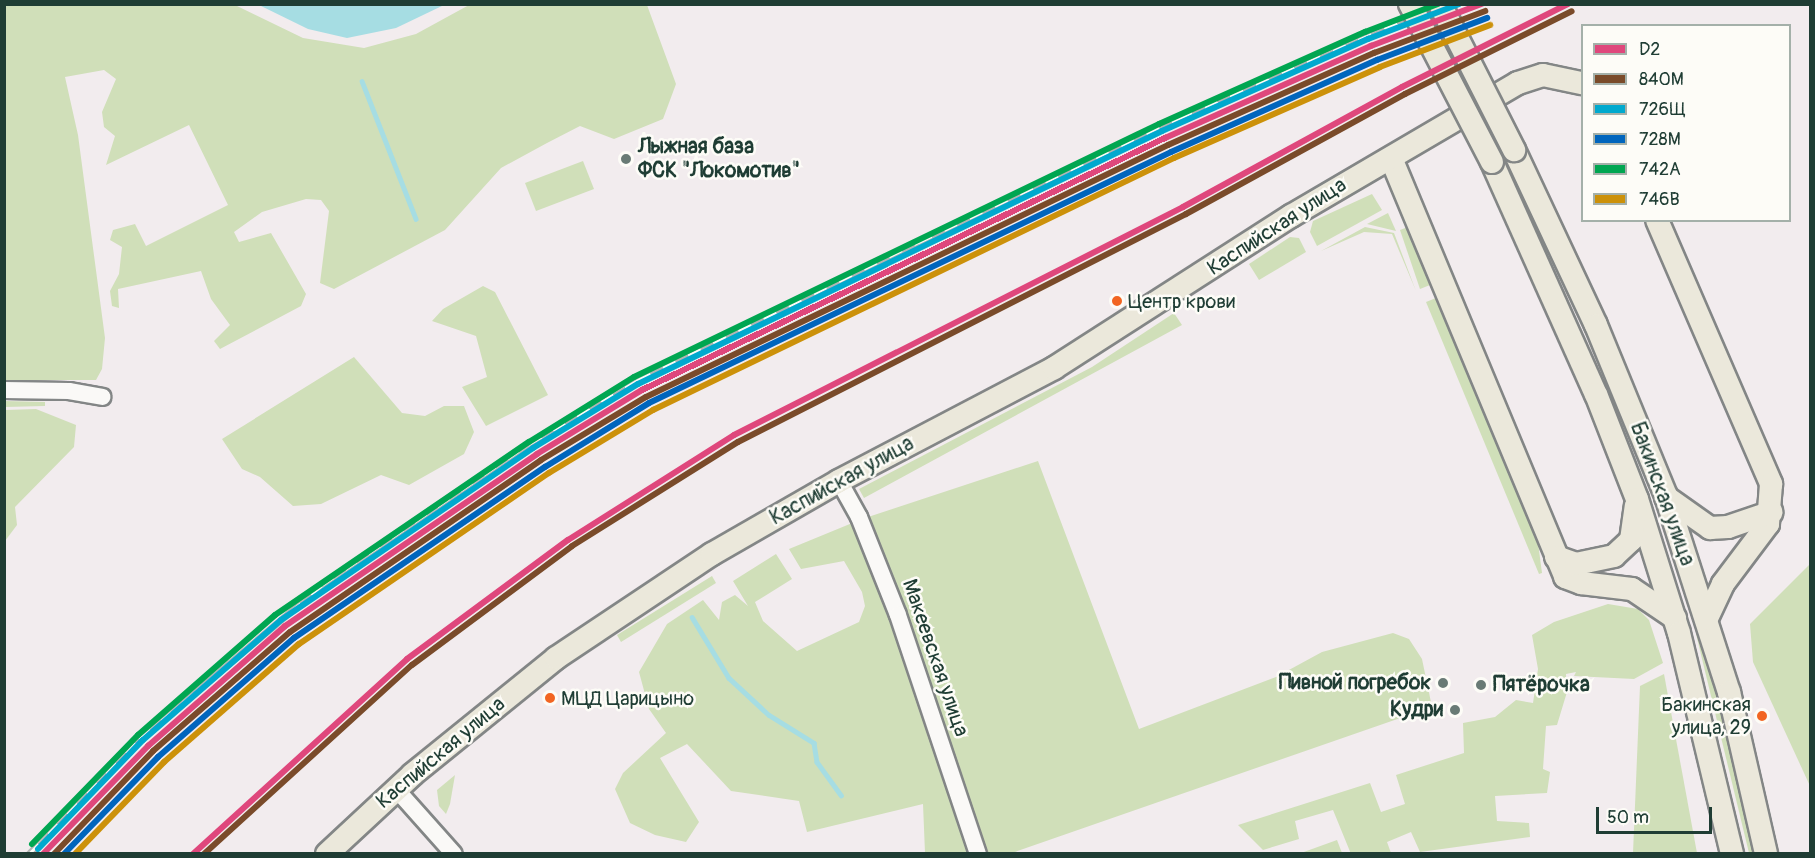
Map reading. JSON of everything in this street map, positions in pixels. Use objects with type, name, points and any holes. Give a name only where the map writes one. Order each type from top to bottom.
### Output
[{"type":"main road","name":"Бакинская улица","points":[[1410,4],[1492,162],[1596,394],[1637,499],[1675,618],[1732,854]]},
{"type":"main road","name":"Бакинская улица","points":[[1440,4],[1514,150],[1596,325],[1666,496],[1707,619],[1748,764],[1767,854]]},
{"type":"main road","name":"Каспийская улица","points":[[327,854],[396,789],[516,690],[603,625],[712,554],[839,481],[1054,368],[1291,216],[1518,83],[1543,75],[1581,83]]},
{"type":"main road","points":[[1392,158],[1565,577],[1572,581],[1632,590],[1675,618]]},
{"type":"main road","points":[[1657,222],[1769,472],[1772,512],[1766,528],[1722,584],[1707,619]]},
{"type":"main road","points":[[1666,496],[1710,528],[1728,527],[1772,512]]},
{"type":"main road","points":[[1556,557],[1576,564],[1614,556],[1631,540],[1637,499]]},
{"type":"street","points":[[4,390],[69,392],[102,397]]},
{"type":"street","name":"Макеевская улица","points":[[839,481],[860,517],[898,615],[978,854]]},
{"type":"street","points":[[396,789],[454,854]]},
{"type":"green space","points":[[5,4],[235,5],[303,38],[364,48],[416,34],[469,5],[647,5],[676,84],[663,119],[614,139],[580,126],[547,143],[501,168],[445,230],[334,289],[320,283],[329,211],[321,200],[306,199],[262,212],[234,232],[239,242],[271,233],[306,294],[301,306],[220,349],[214,341],[230,325],[211,299],[201,271],[118,289],[119,308],[112,306],[110,291],[119,274],[122,247],[110,240],[113,230],[135,224],[146,246],[228,205],[189,125],[106,165],[115,136],[104,127],[102,112],[116,79],[104,70],[65,77],[78,135],[105,338],[102,369],[96,380],[5,380]]},
{"type":"green space","points":[[583,161],[594,189],[536,211],[525,183]]},
{"type":"green space","points":[[1372,194],[1382,210],[1317,246],[1310,232],[1313,221]]},
{"type":"green space","points":[[1388,213],[1396,231],[1367,224]]},
{"type":"green space","points":[[1365,227],[1394,233],[1416,291],[1392,234],[1364,232],[1321,251]]},
{"type":"green space","points":[[1408,227],[1430,285],[1420,289],[1400,230]]},
{"type":"green space","points":[[1290,237],[1299,238],[1306,252],[1259,280],[1249,264]]},
{"type":"green space","points":[[483,286],[495,292],[548,395],[486,426],[462,387],[487,377],[476,336],[432,321],[443,309]]},
{"type":"green space","points":[[1436,298],[1538,543],[1542,573],[1539,574],[1426,302]]},
{"type":"green space","points":[[1174,313],[1182,325],[864,498],[859,489],[1092,367]]},
{"type":"green space","points":[[354,357],[402,413],[425,416],[444,406],[464,406],[474,432],[464,454],[409,485],[381,475],[321,504],[293,506],[260,477],[242,469],[222,439]]},
{"type":"green space","points":[[5,401],[45,402],[45,406],[5,407]]},
{"type":"green space","points":[[36,409],[76,425],[74,447],[15,507],[17,525],[5,541],[5,410]]},
{"type":"green space","points":[[1038,461],[1139,729],[1276,677],[1322,652],[1393,633],[1409,639],[1422,659],[1432,707],[1012,853],[925,853],[923,804],[807,832],[799,801],[731,791],[687,744],[660,758],[699,822],[686,842],[655,835],[630,823],[615,789],[623,773],[666,733],[649,709],[639,672],[667,624],[703,600],[719,620],[722,602],[735,595],[748,606],[733,581],[776,554],[792,579],[755,602],[763,621],[797,651],[859,622],[865,606],[862,592],[844,561],[801,569],[789,549],[862,519]]},
{"type":"green space","points":[[1810,564],[1810,786],[1753,662],[1750,624]]},
{"type":"green space","points":[[712,576],[716,583],[621,642],[617,635]]},
{"type":"green space","points":[[1608,604],[1638,609],[1649,620],[1663,663],[1634,679],[1574,676],[1576,672],[1566,674],[1567,692],[1557,725],[1546,726],[1543,769],[1550,772],[1547,793],[1495,796],[1497,821],[1529,823],[1530,837],[1420,852],[1411,832],[1387,842],[1391,853],[1351,854],[1333,810],[1295,821],[1299,839],[1263,850],[1238,825],[1370,783],[1381,812],[1405,804],[1396,775],[1464,753],[1463,723],[1495,717],[1516,700],[1533,703],[1538,669],[1532,635],[1554,622]]},
{"type":"green space","points":[[1702,631],[1732,745],[1755,853],[1749,853],[1696,634]]},
{"type":"green space","points":[[1664,674],[1697,853],[1633,853],[1640,686]]},
{"type":"green space","points":[[455,775],[446,814],[439,806],[437,790]]},
{"type":"green space","points":[[1337,840],[1342,853],[1301,853]]},
{"type":"water","points":[[259,5],[444,5],[396,28],[347,38],[308,29]]},
{"type":"waterway","points":[[362,81],[416,219]]},
{"type":"waterway","points":[[692,617],[729,678],[769,715],[814,743],[817,762],[841,795]]},
{"type":"railway","points":[[29,854],[140,739],[322,585],[529,444],[638,380],[919,242],[1179,118],[1441,4]]},
{"type":"transit line","name":"742А","points":[[32,844],[138,735],[275,615],[529,442],[634,377],[1159,124],[1365,32],[1438,4]]},
{"type":"transit line","name":"726Щ","points":[[38,849],[143,740],[281,620],[533,448],[638,384],[1162,131],[1368,39],[1459,4]]},
{"type":"transit line","name":"D2","points":[[43,854],[148,746],[285,626],[537,454],[642,390],[1165,138],[1371,46],[1481,4]]},
{"type":"transit line","name":"D2","points":[[193,854],[407,659],[568,540],[734,435],[1183,207],[1402,87],[1568,4]]},
{"type":"transit line","name":"840М","points":[[54,854],[153,751],[290,632],[541,460],[646,397],[1168,145],[1374,53],[1485,11]]},
{"type":"transit line","name":"840М","points":[[204,854],[412,665],[572,546],[738,442],[1186,214],[1405,94],[1572,11]]},
{"type":"transit line","name":"728М","points":[[64,854],[158,757],[294,638],[545,467],[649,403],[1171,152],[1377,60],[1487,18]]},
{"type":"transit line","name":"746В","points":[[75,854],[164,762],[299,644],[549,473],[653,410],[1174,158],[1380,67],[1490,25]]},
{"type":"place","name":"Лыжная база ФСК \"Локомотив\"","points":[[626,159]]},
{"type":"place","name":"Центр крови","points":[[1117,301]]},
{"type":"place","name":"Пивной погребок","points":[[1443,683]]},
{"type":"place","name":"Пятёрочка","points":[[1481,685]]},
{"type":"place","name":"МЦД Царицыно","points":[[550,698]]},
{"type":"place","name":"Кудри","points":[[1455,710]]},
{"type":"place","name":"Бакинская улица, 29","points":[[1762,716]]}]
